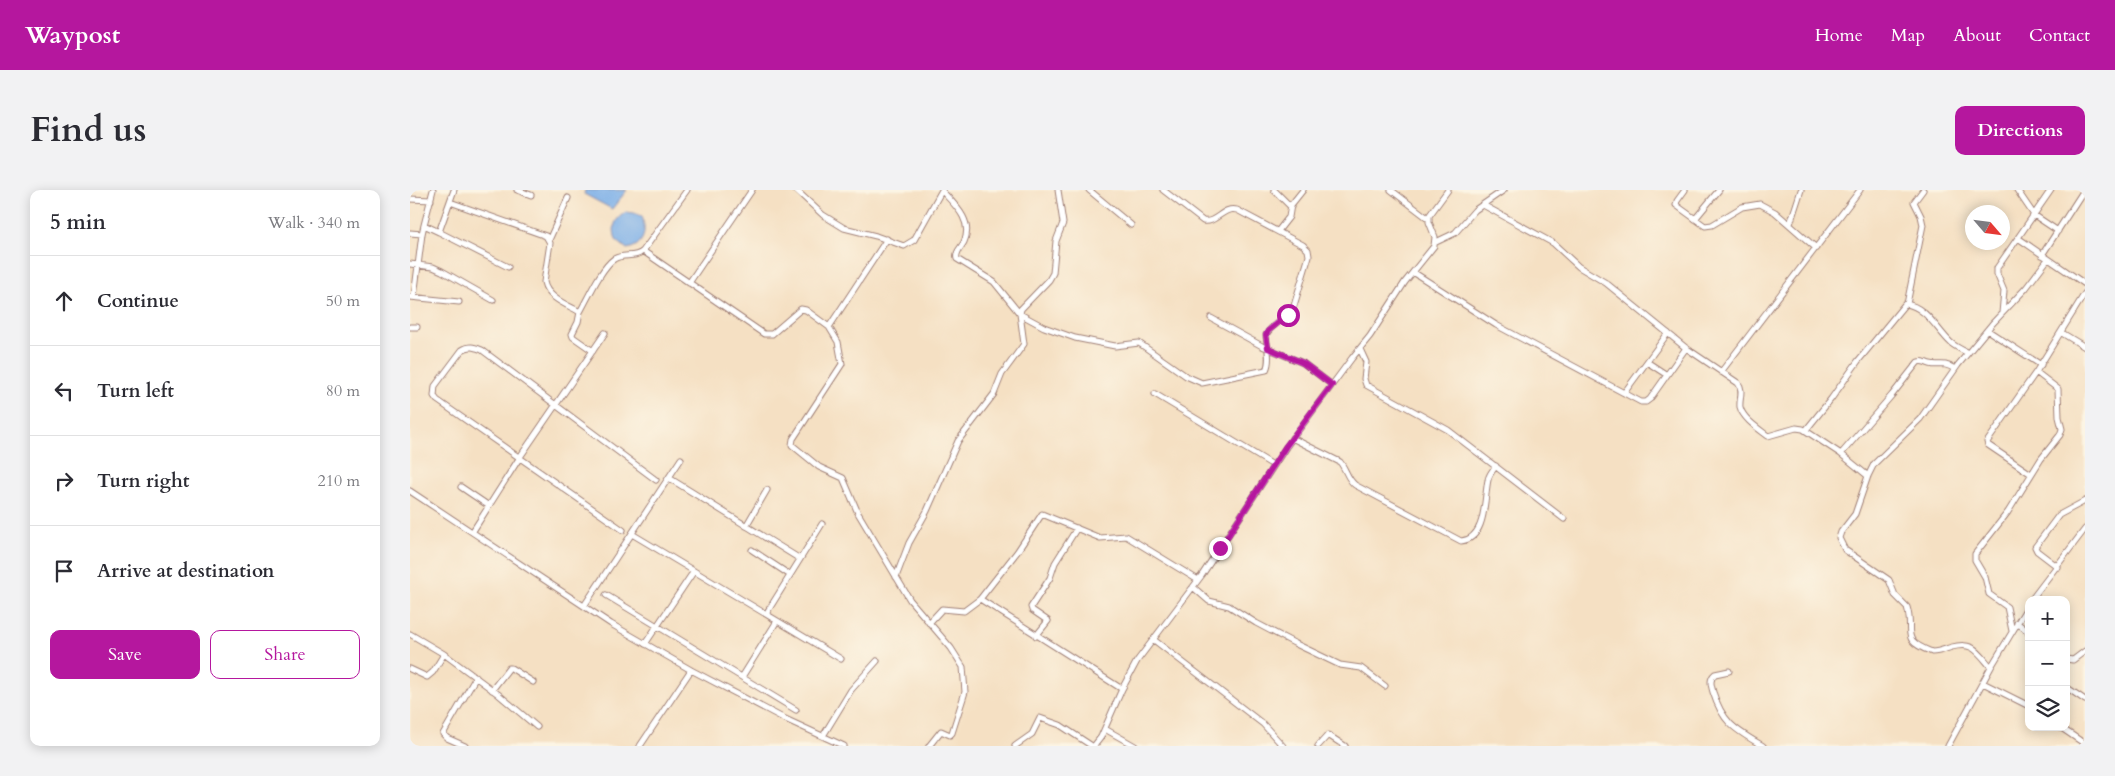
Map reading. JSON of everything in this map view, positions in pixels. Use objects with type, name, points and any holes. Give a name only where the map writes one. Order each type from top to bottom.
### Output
[{"type":"street","points":[[433,190],[422,234],[412,297],[459,302]]},
{"type":"street","points":[[438,232],[454,190]]},
{"type":"street","points":[[517,190],[531,195]]},
{"type":"street","points":[[593,351],[572,337],[580,312],[608,265],[621,256],[632,257],[643,251],[687,190]]},
{"type":"street","points":[[689,283],[752,190]]},
{"type":"street","points":[[796,190],[812,207],[848,230],[887,239],[904,246],[911,244],[942,190],[966,220],[966,238],[956,254],[957,259],[994,282],[1020,314],[1044,327],[1075,338],[1119,347],[1134,342],[1139,343],[1186,376],[1202,383],[1266,370],[1268,366],[1266,335],[1270,328],[1293,309],[1309,256],[1307,248],[1234,209],[1224,211],[1209,222],[1203,221],[1163,190]]},
{"type":"street","points":[[896,577],[909,543],[927,511],[953,450],[965,431],[994,394],[1002,374],[1024,344],[1020,314],[1023,306],[1049,280],[1053,273],[1056,242],[1063,223],[1058,190]]},
{"type":"street","points":[[1089,190],[1131,225]]},
{"type":"street","points":[[1274,190],[1291,207]]},
{"type":"street","points":[[1278,231],[1303,190]]},
{"type":"street","points":[[1392,190],[1429,219],[1436,242]]},
{"type":"street","points":[[1429,219],[1448,190]]},
{"type":"street","points":[[1015,746],[1032,734],[1040,718],[1060,724],[1093,746],[1105,729],[1122,689],[1137,661],[1198,580],[1292,438],[1370,336],[1395,295],[1432,250],[1436,242],[1455,233],[1475,210],[1504,190]]},
{"type":"street","points":[[1685,190],[1676,205],[1705,226],[1709,226],[1742,207],[1756,204],[1769,208],[1816,248]]},
{"type":"street","points":[[1695,219],[1719,190]]},
{"type":"street","points":[[1790,224],[1801,190]]},
{"type":"street","points":[[1721,372],[1860,190]]},
{"type":"street","points":[[1907,304],[1923,225],[1914,202],[1923,190]]},
{"type":"street","points":[[2017,190],[2034,215],[2058,231]]},
{"type":"street","points":[[2002,314],[2004,291],[1996,270],[2051,190]]},
{"type":"street","points":[[2042,255],[2081,192]]},
{"type":"street","points":[[568,198],[548,240],[545,287],[550,294],[580,312]]},
{"type":"street","points":[[410,199],[430,200]]},
{"type":"street","points":[[450,202],[543,234],[548,240]]},
{"type":"street","points":[[1483,205],[1553,244],[1579,267],[1606,283],[1686,348],[1741,386],[1741,410],[1753,425],[1768,436],[1796,428],[1806,430],[1841,454],[1868,476]]},
{"type":"street","points":[[424,224],[508,267]]},
{"type":"street","points":[[410,233],[422,234]]},
{"type":"street","points":[[2018,238],[2085,284]]},
{"type":"street","points":[[830,328],[887,239]]},
{"type":"street","points":[[643,251],[767,336],[772,334],[801,309],[806,310],[830,328],[838,342],[842,364],[793,439],[792,445],[819,467],[843,478],[858,513],[910,600],[956,655],[963,667],[966,685],[964,700],[952,734],[950,735],[941,730],[929,746]]},
{"type":"street","points":[[1991,667],[1969,645],[1960,644],[1932,652],[1913,643],[1910,637],[1907,606],[1895,595],[1889,580],[1853,557],[1841,545],[1840,535],[1855,514],[1868,476],[1880,457],[1920,420],[1955,369],[1987,330],[2026,288],[2048,259]]},
{"type":"street","points":[[410,264],[433,267],[492,300]]},
{"type":"street","points":[[1413,272],[1496,325],[1642,402],[1646,402],[1668,375],[1686,348]]},
{"type":"street","points":[[2031,474],[1988,445],[1987,442],[2062,333],[2085,292]]},
{"type":"street","points":[[1907,304],[1929,318],[1950,342],[1968,353]]},
{"type":"street","points":[[1806,430],[1831,400],[1858,361],[1903,305],[1907,304]]},
{"type":"street","points":[[1211,318],[1268,348],[1303,363],[1332,385]]},
{"type":"street","points":[[410,327],[417,327]]},
{"type":"street","points":[[1987,330],[2041,365]]},
{"type":"street","points":[[472,531],[605,333]]},
{"type":"street","points":[[1624,393],[1668,333]]},
{"type":"street","points":[[2062,333],[2085,347]]},
{"type":"street","points":[[623,530],[437,400],[434,396],[435,386],[462,350],[468,346],[473,346],[482,350],[656,480]]},
{"type":"street","points":[[1360,349],[1366,362],[1364,379],[1366,385],[1448,430],[1564,519]]},
{"type":"street","points":[[1841,454],[1892,396],[1918,362],[1922,360],[1933,365],[1944,364],[1955,369]]},
{"type":"street","points":[[1647,362],[1668,375]]},
{"type":"street","points":[[2012,631],[2006,604],[1989,594],[1985,578],[1975,554],[2008,512],[2031,474],[2058,438],[2062,429],[2059,416],[2058,389],[2036,372]]},
{"type":"street","points":[[1155,394],[1273,465]]},
{"type":"street","points":[[1292,438],[1340,462],[1355,485],[1461,541],[1471,537],[1483,518],[1488,481],[1496,466]]},
{"type":"street","points":[[584,606],[681,459]]},
{"type":"street","points":[[669,478],[800,559]]},
{"type":"street","points":[[461,487],[489,506]]},
{"type":"street","points":[[746,526],[768,490]]},
{"type":"street","points":[[411,494],[472,531],[584,606],[645,644],[691,670],[844,746]]},
{"type":"street","points":[[2058,567],[2037,551],[2036,547],[2058,515],[2085,501]]},
{"type":"street","points":[[929,623],[942,609],[962,612],[980,600],[1017,552],[1040,514],[1100,538],[1126,536],[1198,580]]},
{"type":"street","points":[[766,614],[822,524]]},
{"type":"street","points":[[1036,636],[1048,621],[1032,610],[1031,607],[1050,578],[1077,528]]},
{"type":"street","points":[[2035,596],[2085,529]]},
{"type":"street","points":[[632,534],[840,659]]},
{"type":"street","points":[[752,550],[790,575]]},
{"type":"street","points":[[645,644],[694,571]]},
{"type":"street","points":[[1193,587],[1209,601],[1229,606],[1270,631],[1340,665],[1359,667],[1385,686]]},
{"type":"street","points":[[606,596],[796,710]]},
{"type":"street","points":[[980,600],[1122,689]]},
{"type":"street","points":[[1948,746],[1991,667],[2025,610]]},
{"type":"street","points":[[742,677],[777,621]]},
{"type":"street","points":[[2017,623],[2025,629]]},
{"type":"street","points":[[410,634],[444,654],[537,727]]},
{"type":"street","points":[[1154,640],[1263,724],[1283,746]]},
{"type":"street","points":[[2070,660],[2073,660],[2085,651]]},
{"type":"street","points":[[410,669],[427,678],[444,654]]},
{"type":"street","points":[[823,736],[852,690],[877,661]]},
{"type":"street","points":[[492,690],[511,668],[533,682]]},
{"type":"street","points":[[640,746],[691,670]]},
{"type":"street","points":[[1729,671],[1715,674],[1711,679],[1718,708],[1730,724],[1763,746]]},
{"type":"street","points":[[465,746],[447,738],[443,734],[476,678]]},
{"type":"street","points":[[1983,684],[2025,704]]},
{"type":"street","points":[[2070,690],[2085,700]]},
{"type":"street","points":[[1105,729],[1135,746]]},
{"type":"street","points":[[2066,731],[2085,744]]},
{"type":"street","points":[[1318,746],[1328,735],[1345,746]]},
{"type":"water","points":[[585,190],[627,190],[612,209],[584,194]]},
{"type":"water","points":[[626,212],[642,216],[644,227],[641,241],[627,249],[616,240],[614,231],[615,224]]},
{"type":"route","points":[[1220,548],[1286,446],[1332,385],[1303,363],[1268,348],[1266,335],[1268,331],[1288,315]]}]
